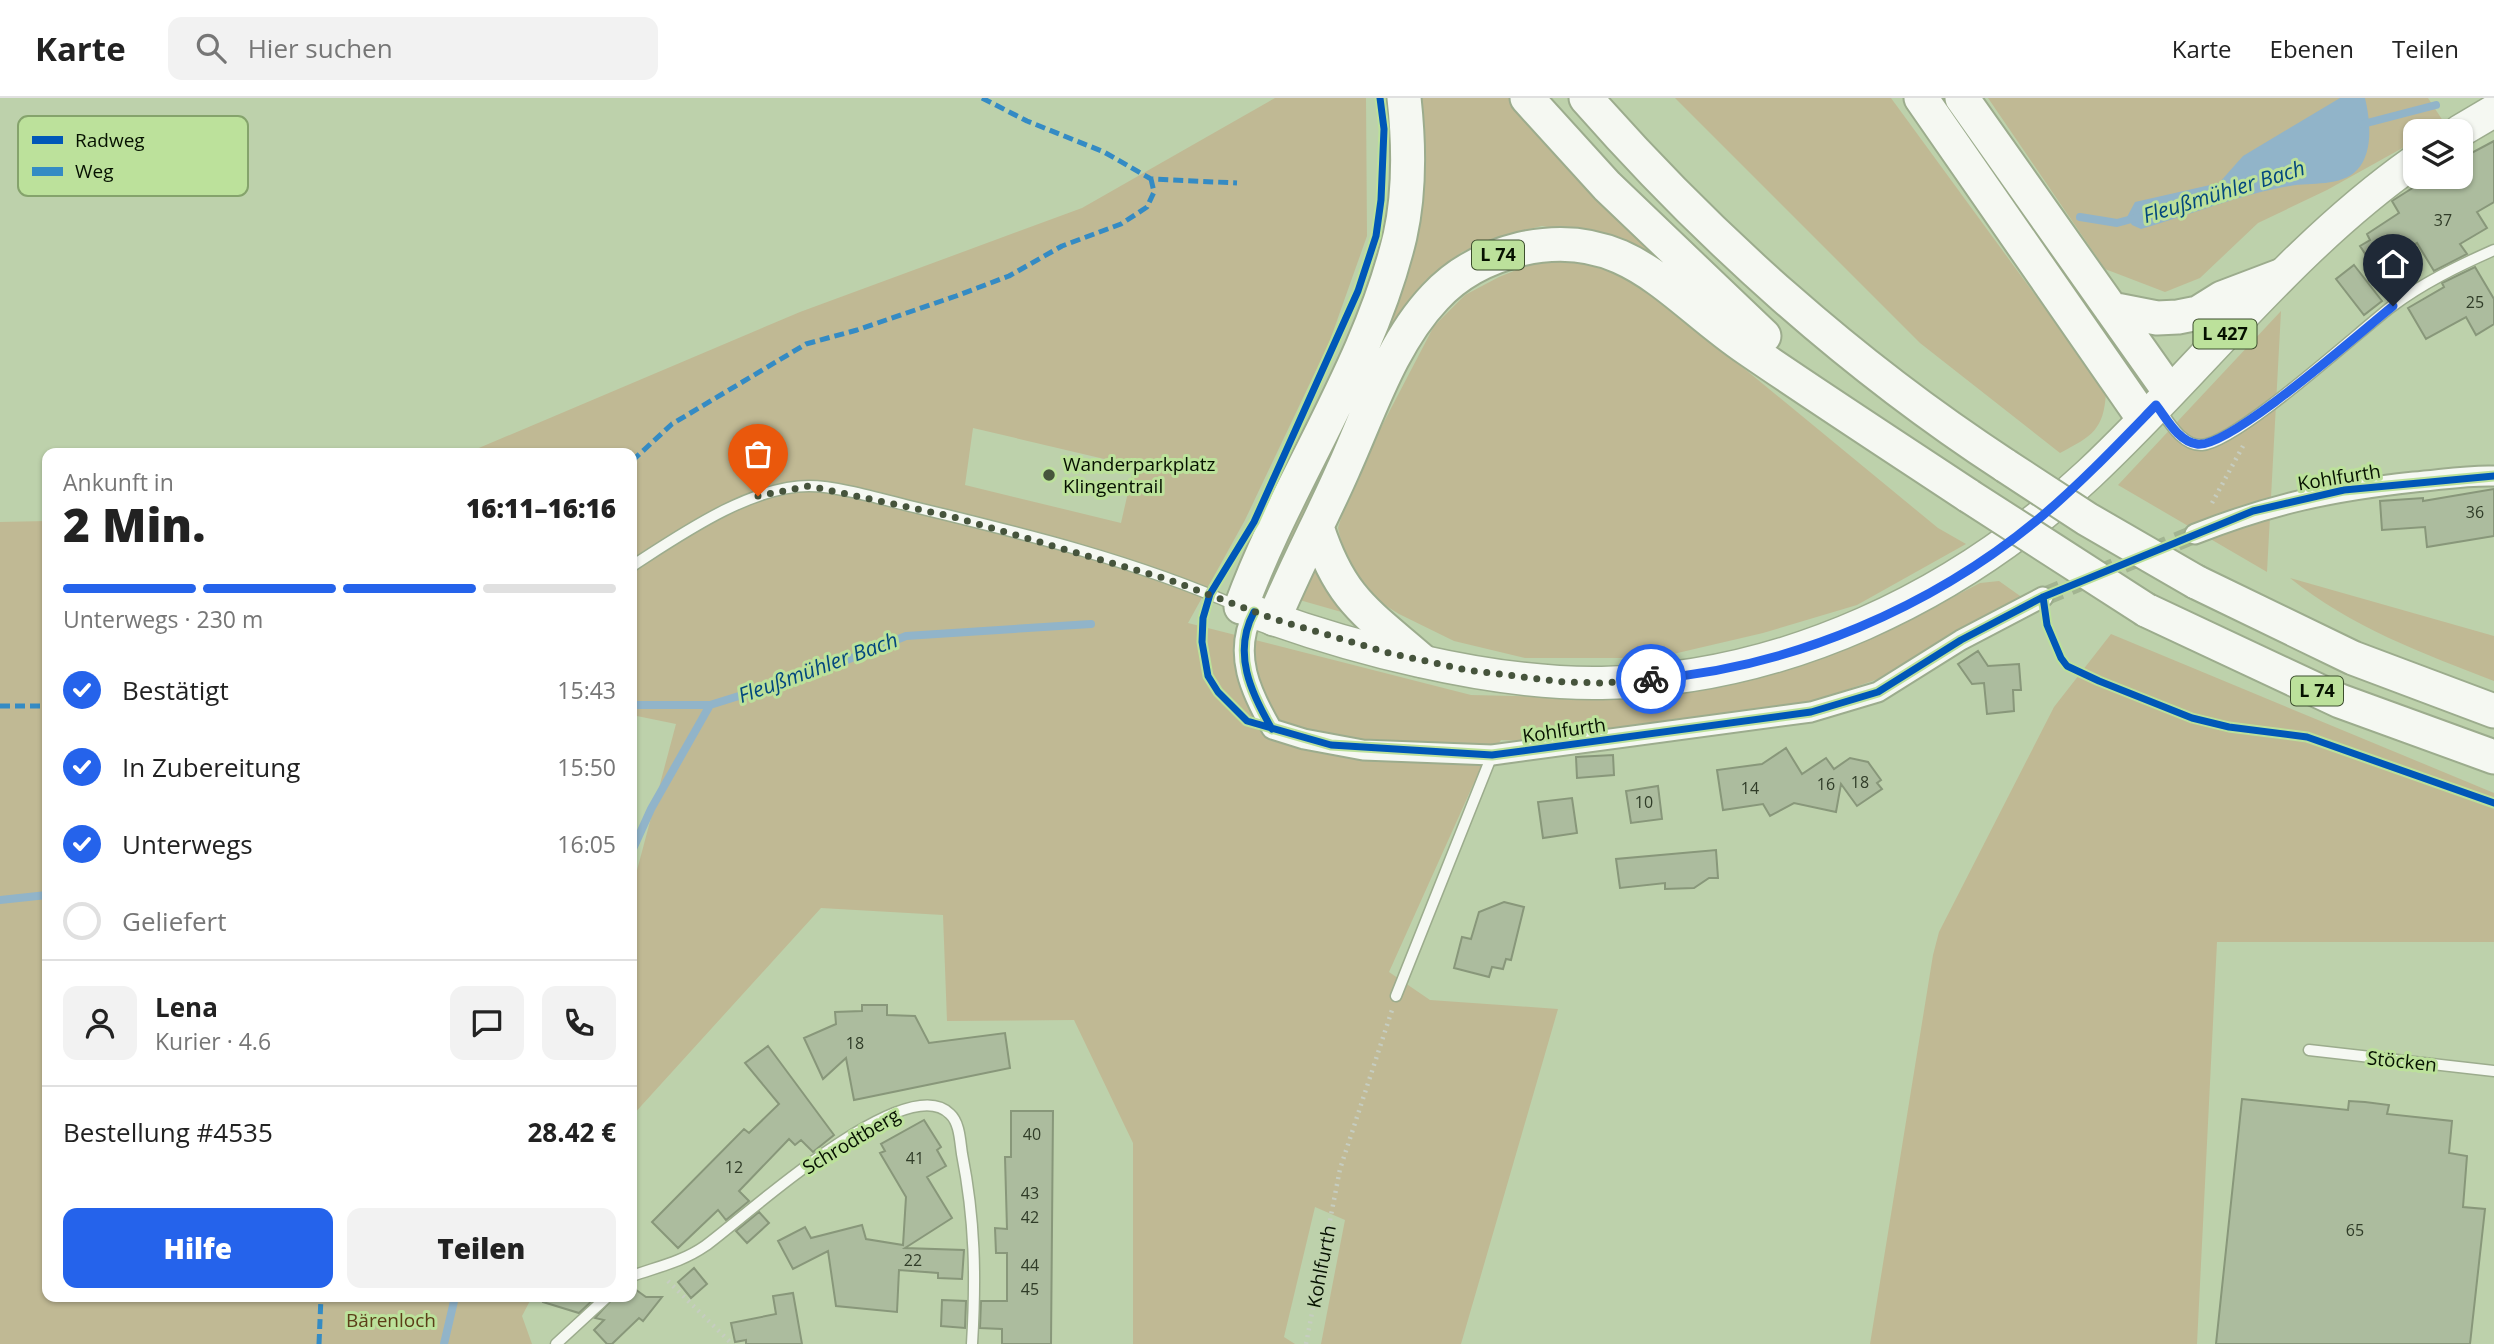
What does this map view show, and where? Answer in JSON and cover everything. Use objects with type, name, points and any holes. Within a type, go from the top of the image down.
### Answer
[{"type":"highway","points":[[1256,613],[1387,280],[1400,234],[1407,186],[1408,136],[1404,98]]},
{"type":"highway","name":"L 74","points":[[1527,98],[1607,186],[1707,284],[1877,433]]},
{"type":"highway","name":"L 74","points":[[1586,98],[1606,112],[1789,300],[1910,399],[2006,466],[2087,519],[2196,582],[2353,658],[2494,711]]},
{"type":"highway","points":[[1921,98],[2156,405]]},
{"type":"highway","points":[[1962,98],[2111,309],[2156,405]]},
{"type":"highway","name":"L 74","points":[[1256,613],[1317,527],[1391,366],[1428,306],[1450,284],[1482,262],[1539,245],[1580,245],[1603,250],[1643,267],[1745,347],[2146,610],[2340,701],[2494,757]]},
{"type":"highway","points":[[2111,309],[2157,318],[2178,317],[2198,313],[2222,298],[2280,276]]},
{"type":"highway","points":[[1317,527],[1330,566],[1356,604],[1421,660]]},
{"type":"main road","points":[[2473,123],[2494,111]]},
{"type":"main road","name":"L 427","points":[[1256,613],[1421,660],[1525,679],[1602,683],[1684,677],[1795,651],[1884,614],[1971,568],[2040,517],[2091,472],[2311,244],[2403,171]]},
{"type":"street","name":"Kohlfurth","points":[[2195,534],[2253,511],[2307,497],[2344,490],[2494,476]]},
{"type":"street","name":"Kohlfurth","points":[[1256,613],[1248,624],[1242,652],[1256,702],[1272,729],[1304,739],[1363,750],[1492,755],[1811,712],[1878,692],[1961,640],[2043,597]]},
{"type":"lane","points":[[2156,405],[2186,441],[2200,445],[2216,441],[2262,412],[2393,306],[2441,274],[2494,250]]},
{"type":"lane","points":[[637,563],[689,530],[758,496],[809,486],[882,500],[1032,538],[1167,579],[1256,613]]},
{"type":"lane","points":[[1396,996],[1492,755]]},
{"type":"lane","name":"Stöcken","points":[[2309,1050],[2494,1071]]},
{"type":"lane","name":"Schrodtberg","points":[[637,1274],[683,1260],[706,1245],[766,1194],[879,1121],[905,1108],[927,1104],[942,1108],[952,1115],[958,1133],[974,1227],[976,1274],[972,1344]]},
{"type":"lane","points":[[555,1344],[601,1302]]},
{"type":"path","points":[[2195,534],[2262,412]]},
{"type":"path","points":[[656,1267],[732,1344]]},
{"type":"green space","points":[[1275,98],[1366,98],[1367,236],[1329,343],[1245,520],[1188,623],[1471,695],[1600,698],[1685,692],[1802,665],[1890,630],[1980,583],[1999,581],[2023,598],[1881,678],[1808,703],[1545,742],[1501,740],[1473,785],[1389,972],[1430,1000],[1558,1009],[1461,1344],[1321,1344],[1345,1220],[1315,1207],[1284,1337],[1295,1344],[1133,1344],[1133,1143],[1074,1020],[947,1021],[943,915],[821,908],[637,1110],[637,870],[676,724],[637,716],[637,448],[479,448],[800,312],[1082,208]],"holes":[[[973,428],[1134,466],[1121,523],[965,485]]]},
{"type":"green space","points":[[1421,98],[1521,98],[1680,279],[1599,236],[1542,226],[1508,234],[1462,252],[1425,281],[1389,334],[1279,581],[1271,575],[1411,259],[1422,214]]},
{"type":"green space","points":[[1675,98],[1891,98],[2106,392],[2099,424],[2080,442],[2060,453],[1920,343]]},
{"type":"green space","points":[[1988,98],[2428,98],[2442,119],[2403,119],[2403,148],[2327,190],[2258,223],[2200,278],[2165,292],[2105,269]]},
{"type":"green space","points":[[1580,261],[1639,282],[1938,528],[1966,544],[1857,605],[1763,633],[1656,658],[1525,658],[1454,641],[1399,614],[1367,594],[1347,565],[1338,528],[1352,483],[1434,326],[1465,295],[1499,277],[1533,263]]},
{"type":"green space","points":[[2281,311],[2267,572],[2118,485]]},
{"type":"green space","name":"Bärenloch","points":[[42,521],[42,1302],[529,1302],[522,1316],[532,1344],[0,1344],[0,522]]},
{"type":"green space","points":[[1312,567],[1345,613],[1296,599]]},
{"type":"green space","points":[[2290,578],[2494,636],[2494,681],[2362,625]]},
{"type":"green space","points":[[2111,634],[2494,793],[2494,942],[2217,942],[2197,1344],[1870,1344],[1933,955],[1939,932],[2054,707]]},
{"type":"water","points":[[2340,98],[2365,98],[2369,135],[2362,163],[2357,170],[2343,179],[2254,194],[2141,229],[2132,225],[2127,217],[2135,202],[2219,183],[2243,156]]},
{"type":"building","points":[[2494,141],[2494,202],[2477,212],[2487,228],[2460,244],[2467,254],[2434,271],[2417,243],[2375,269],[2360,246],[2370,240],[2367,234],[2399,213],[2392,201],[2411,189],[2473,189],[2473,152]]},
{"type":"building","points":[[2354,265],[2382,301],[2364,315],[2336,279]]},
{"type":"building","points":[[2475,267],[2494,299],[2494,324],[2476,335],[2466,317],[2426,339],[2408,308],[2444,287],[2442,283]]},
{"type":"building","points":[[2494,489],[2494,536],[2427,547],[2425,527],[2382,530],[2380,501],[2423,498],[2423,501]]},
{"type":"building","points":[[1978,651],[1988,666],[2019,664],[2021,690],[2013,690],[2014,711],[1987,714],[1984,683],[1972,684],[1958,664]]},
{"type":"building","points":[[1786,748],[1802,774],[1826,758],[1834,769],[1850,758],[1868,762],[1881,780],[1877,783],[1882,789],[1857,806],[1841,784],[1836,812],[1794,803],[1770,816],[1763,804],[1723,810],[1717,770],[1762,764]]},
{"type":"building","points":[[1613,755],[1614,775],[1577,778],[1576,757]]},
{"type":"building","points":[[1658,786],[1662,819],[1631,823],[1626,791]]},
{"type":"building","points":[[1572,798],[1577,833],[1543,838],[1538,802]]},
{"type":"building","points":[[1716,850],[1718,878],[1709,878],[1694,888],[1665,889],[1665,883],[1620,888],[1616,859]]},
{"type":"building","points":[[1504,902],[1524,907],[1511,960],[1506,959],[1503,969],[1492,967],[1489,977],[1454,968],[1462,937],[1471,939],[1479,912]]},
{"type":"building","points":[[862,1005],[887,1005],[887,1015],[915,1016],[929,1043],[1005,1033],[1010,1068],[854,1100],[846,1058],[823,1079],[804,1038],[836,1024],[835,1012],[862,1011]]},
{"type":"building","points":[[768,1046],[834,1135],[813,1152],[801,1140],[795,1145],[789,1139],[739,1191],[749,1201],[726,1220],[718,1210],[678,1248],[652,1222],[744,1129],[749,1133],[779,1104],[745,1063]]},
{"type":"building","points":[[2242,1099],[2348,1110],[2349,1101],[2365,1102],[2389,1105],[2387,1114],[2452,1121],[2449,1153],[2467,1156],[2463,1207],[2485,1209],[2470,1344],[2216,1344]]},
{"type":"building","points":[[1011,1111],[1053,1111],[1051,1344],[1002,1344],[1002,1329],[980,1328],[981,1301],[1007,1301],[1007,1253],[996,1253],[995,1228],[1007,1229],[1005,1157],[1011,1157]]},
{"type":"building","points":[[924,1120],[941,1147],[937,1150],[946,1166],[927,1177],[952,1218],[905,1248],[964,1250],[962,1279],[938,1278],[938,1273],[899,1270],[897,1312],[836,1306],[828,1251],[793,1269],[778,1241],[805,1227],[811,1238],[862,1225],[866,1239],[903,1245],[906,1197],[880,1153],[885,1151],[881,1144]]},
{"type":"building","points":[[759,1212],[769,1223],[747,1243],[736,1231]]},
{"type":"building","points":[[694,1268],[707,1284],[691,1298],[678,1282]]},
{"type":"building","points":[[637,1291],[646,1297],[662,1297],[643,1321],[639,1318],[612,1344],[607,1344],[594,1330],[604,1320],[595,1318],[609,1302],[637,1302]]},
{"type":"building","points":[[793,1293],[802,1344],[746,1344],[746,1340],[735,1342],[731,1323],[776,1314],[773,1296]]},
{"type":"building","points":[[942,1300],[966,1301],[965,1328],[941,1326]]},
{"type":"building","points":[[543,1302],[591,1302],[579,1313]]},
{"type":"waterway","name":"Fleußmühler Bach","points":[[2363,124],[2436,105]]},
{"type":"waterway","name":"Fleußmühler Bach","points":[[2080,217],[2117,223],[2139,217]]},
{"type":"waterway","name":"Fleußmühler Bach","points":[[637,840],[651,809],[710,705],[822,670],[906,636],[1091,624]]},
{"type":"waterway","points":[[637,705],[710,705]]},
{"type":"waterway","points":[[0,900],[42,896]]},
{"type":"waterway","name":"Fleußmühler Bach","points":[[444,1344],[454,1302]]},
{"type":"tunnel","points":[[2043,597],[2195,534]]},
{"type":"marked path","points":[[982,98],[1027,121],[1104,152],[1151,179],[1237,183]]},
{"type":"marked path","points":[[637,456],[672,424],[806,344],[857,330],[1009,276],[1062,246],[1121,224],[1147,207],[1154,192],[1151,179]]},
{"type":"marked path","points":[[0,706],[42,706]]},
{"type":"marked path","points":[[319,1344],[321,1302]]},
{"type":"cycle path","points":[[1380,98],[1384,129],[1381,200],[1376,236],[1358,291],[1254,522],[1210,594],[1203,618],[1202,642],[1208,676],[1218,692],[1247,721],[1331,745],[1492,755],[1811,712],[1878,692],[1961,640],[2043,597],[2253,511],[2344,490],[2494,476]]},
{"type":"cycle path","points":[[2043,597],[2047,625],[2061,658],[2067,666],[2099,681],[2192,718],[2229,727],[2307,737],[2494,803]]},
{"type":"cycle path","points":[[1254,612],[1248,627],[1244,658],[1251,687],[1272,729]]},
{"type":"way so far","points":[[758,496],[809,486],[950,516],[1167,579],[1274,619],[1389,653],[1467,670],[1563,682],[1602,683],[1651,679]]},
{"type":"place","name":"Wanderparkplatz Klingentrail","points":[[1049,475]]},
{"type":"route","points":[[1651,679],[1684,677],[1795,651],[1836,636],[1932,590],[1971,568],[2040,517],[2091,472],[2156,405],[2186,441],[2200,445],[2216,441],[2262,412],[2393,306]]}]
